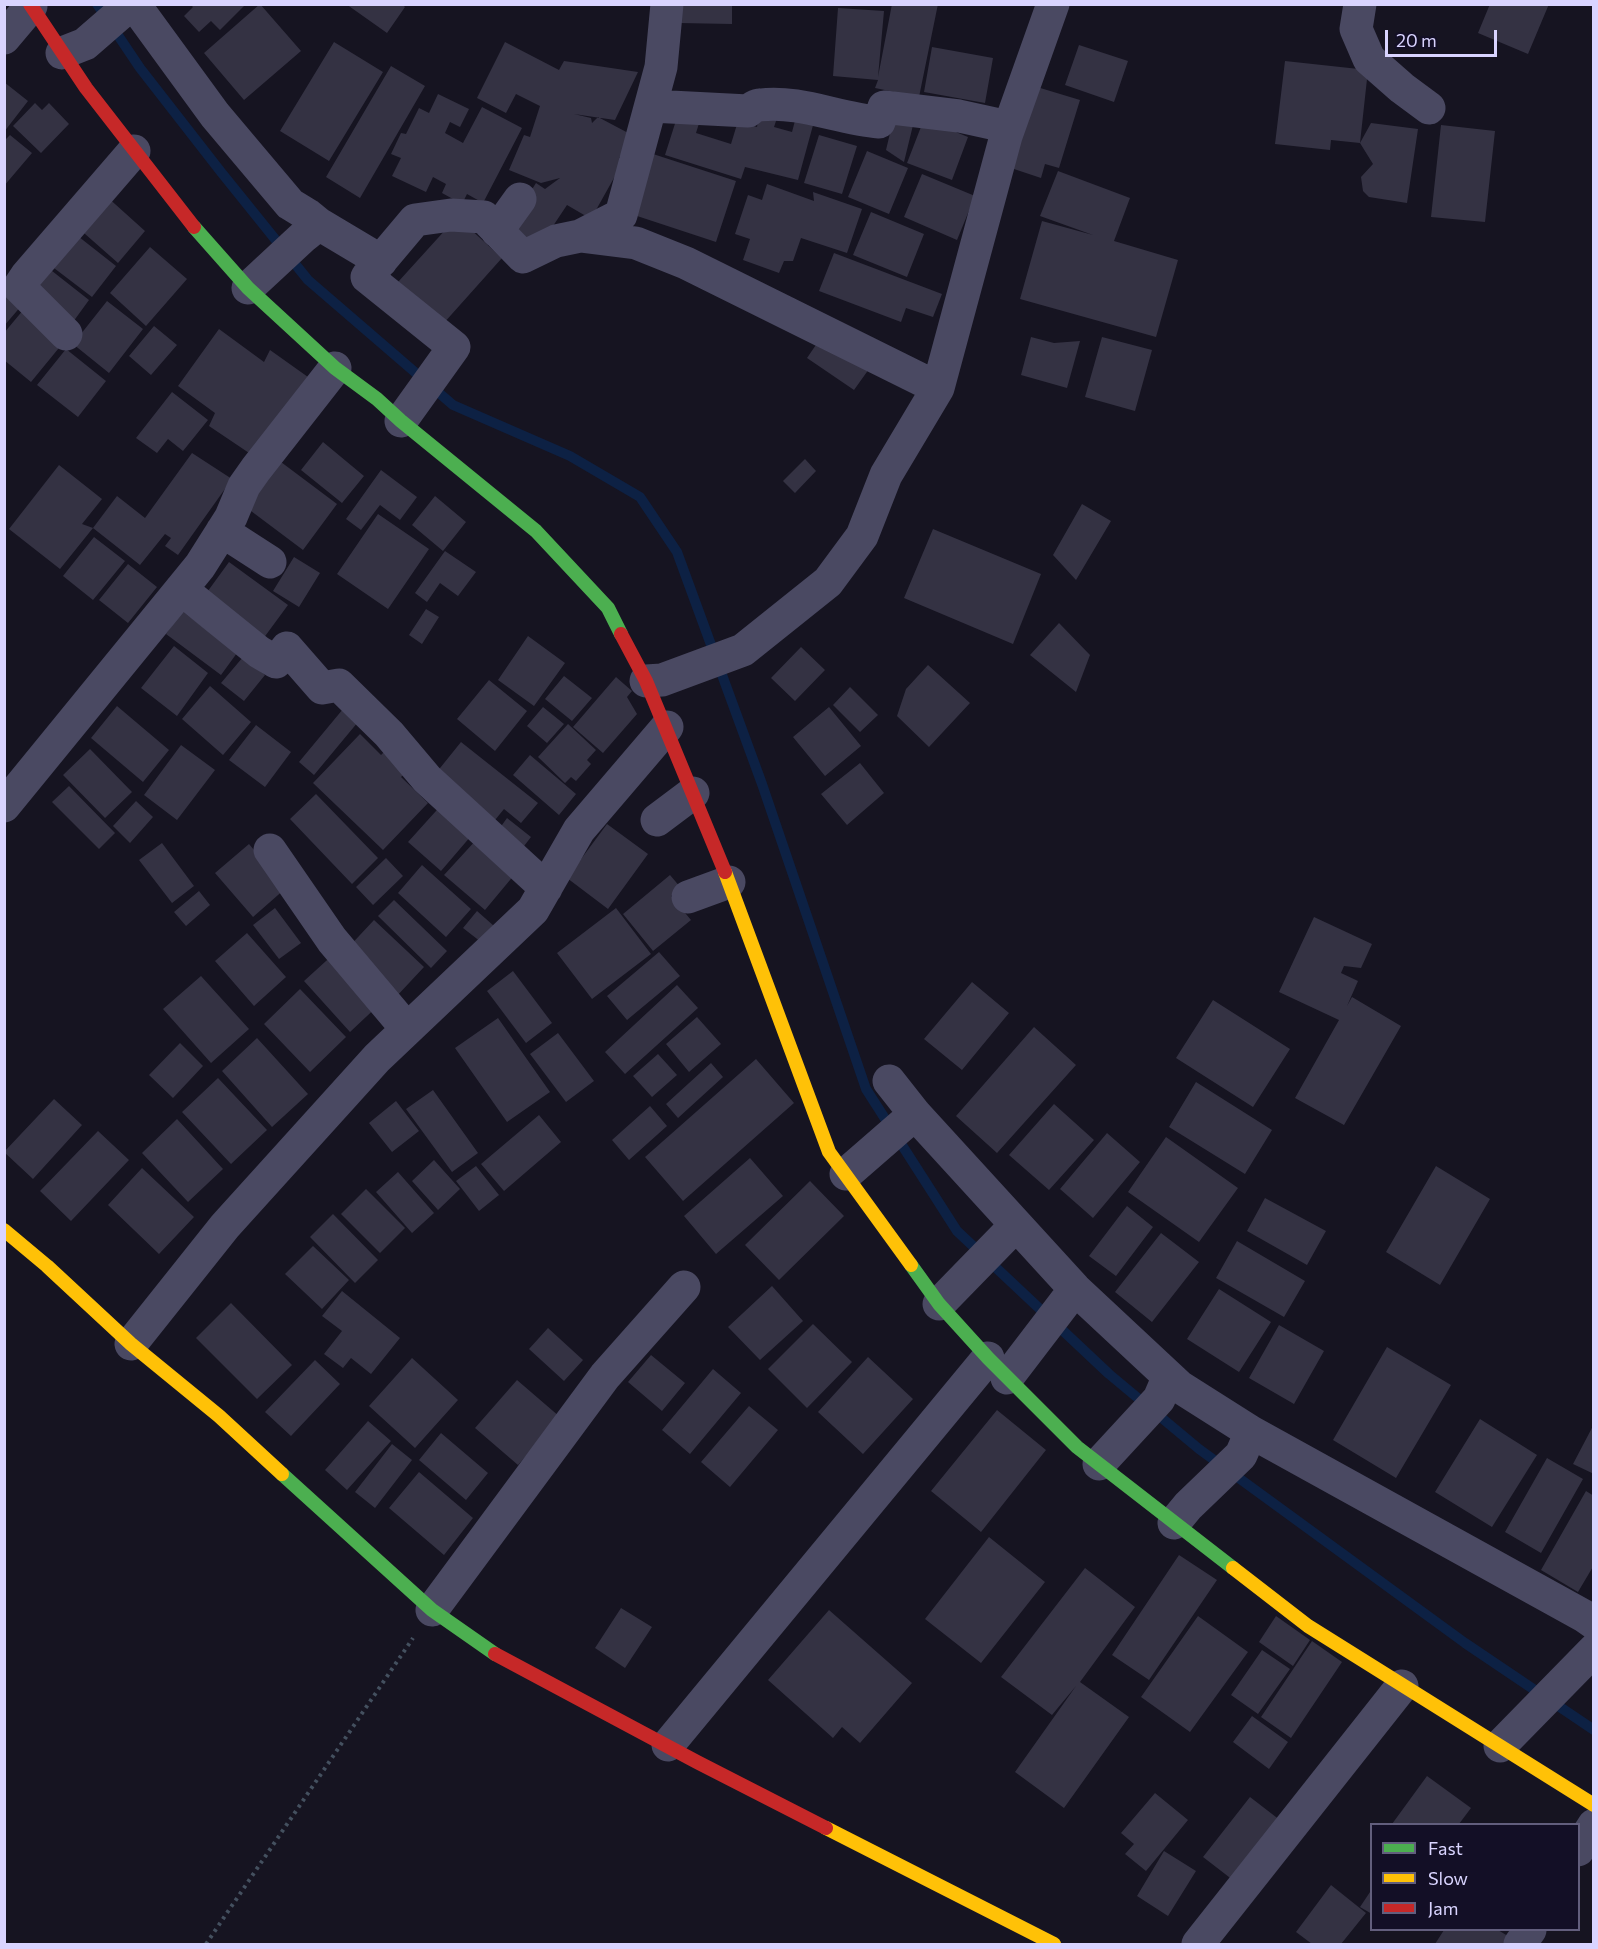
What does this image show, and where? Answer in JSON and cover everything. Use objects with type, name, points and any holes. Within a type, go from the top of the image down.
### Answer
[{"type":"main road","points":[[31,5],[74,49],[86,88],[182,213],[254,282],[335,368],[377,399],[407,411],[536,531],[608,608],[654,681],[667,727],[729,882],[829,1152],[855,1166],[947,1295],[1077,1447],[1109,1453],[1308,1626],[1593,1804]]},
{"type":"main road","points":[[4,1230],[47,1266],[131,1344],[219,1416],[432,1610],[485,1648],[1054,1944]]},
{"type":"street","points":[[407,411],[454,347],[367,277],[415,220],[451,215],[484,217],[523,257],[556,241],[580,236],[621,215],[661,66],[667,4]]},
{"type":"street","points":[[654,681],[743,650],[828,582],[862,536],[886,475],[938,388],[1009,127],[1053,4]]},
{"type":"street","points":[[1360,4],[1356,29],[1369,59],[1429,108]]},
{"type":"street","points":[[4,38],[31,5]]},
{"type":"street","points":[[74,49],[129,7],[290,204],[308,214],[311,230]]},
{"type":"street","points":[[651,106],[748,111],[758,104],[792,105],[879,122],[884,107],[960,116],[1009,127]]},
{"type":"street","points":[[66,334],[19,287],[134,151]]},
{"type":"street","points":[[497,231],[520,199]]},
{"type":"street","points":[[311,230],[381,261]]},
{"type":"street","points":[[254,282],[311,230]]},
{"type":"street","points":[[580,236],[636,243],[686,262],[938,388]]},
{"type":"street","points":[[4,806],[200,566],[231,518],[244,486],[335,368]]},
{"type":"street","points":[[222,531],[270,562]]},
{"type":"street","points":[[181,589],[259,652],[276,662],[287,648],[322,688],[339,685],[388,734],[427,779],[546,888]]},
{"type":"street","points":[[131,1344],[225,1226],[377,1058],[533,910],[579,830],[667,727]]},
{"type":"street","points":[[657,820],[693,793]]},
{"type":"street","points":[[270,850],[332,940],[407,1029]]},
{"type":"street","points":[[688,897],[729,882]]},
{"type":"street","points":[[889,1081],[910,1119],[1005,1235],[1164,1388],[1246,1444],[1574,1610],[1593,1623]]},
{"type":"street","points":[[855,1166],[910,1119]]},
{"type":"street","points":[[947,1295],[1005,1235]]},
{"type":"street","points":[[432,1610],[605,1376],[684,1287]]},
{"type":"street","points":[[668,1745],[1069,1296]]},
{"type":"street","points":[[1109,1453],[1164,1388]]},
{"type":"street","points":[[1181,1514],[1246,1444]]},
{"type":"street","points":[[1500,1746],[1584,1659]]},
{"type":"street","points":[[1198,1944],[1402,1686]]},
{"type":"street","points":[[1580,1847],[1593,1825]]},
{"type":"street","points":[[1521,1944],[1529,1931]]},
{"type":"path","points":[[206,1944],[432,1610]]},
{"type":"building","points":[[190,4],[246,4],[220,30],[211,21],[199,32],[184,16],[193,7]]},
{"type":"building","points":[[260,4],[301,51],[244,100],[204,53]]},
{"type":"building","points":[[346,4],[402,4],[405,7],[387,33]]},
{"type":"building","points":[[679,4],[732,4],[732,24],[679,23]]},
{"type":"building","points":[[892,4],[938,4],[919,97],[875,88],[878,80],[833,76],[838,8],[884,11],[878,77]]},
{"type":"building","points":[[1490,4],[1549,4],[1528,54],[1478,33]]},
{"type":"building","points":[[334,42],[383,72],[329,161],[280,131]]},
{"type":"building","points":[[505,42],[559,70],[564,61],[638,72],[615,120],[599,118],[632,135],[619,158],[624,160],[591,219],[567,205],[547,235],[532,245],[512,233],[512,221],[536,183],[545,189],[560,178],[541,183],[509,170],[524,135],[530,137],[540,106],[516,94],[506,113],[477,98]],"holes":[[[574,114],[598,118],[592,123],[591,118]]]},
{"type":"building","points":[[1079,45],[1128,61],[1114,102],[1065,85]]},
{"type":"building","points":[[932,47],[993,58],[985,103],[924,92]]},
{"type":"building","points":[[1285,61],[1368,70],[1360,143],[1331,140],[1330,150],[1275,144]]},
{"type":"building","points":[[391,66],[425,86],[360,198],[326,177]]},
{"type":"building","points":[[4,82],[28,101],[4,132]]},
{"type":"building","points":[[1037,87],[1080,100],[1059,168],[1045,164],[1041,178],[1011,168]]},
{"type":"building","points":[[438,94],[469,109],[460,127],[450,122],[445,133],[463,143],[482,107],[522,128],[483,203],[467,194],[462,204],[442,193],[446,184],[433,177],[426,192],[392,176],[401,158],[391,154],[401,133],[406,134],[419,108],[429,113]]},
{"type":"building","points":[[35,103],[42,110],[49,103],[69,124],[41,153],[13,126]]},
{"type":"building","points":[[760,107],[779,112],[774,127],[792,132],[797,113],[815,118],[798,180],[745,167],[741,179],[665,155],[679,111],[701,117],[696,133],[731,144],[738,121],[757,127]]},
{"type":"building","points":[[895,112],[915,117],[904,162],[886,150]]},
{"type":"building","points":[[924,119],[968,137],[952,180],[907,163]]},
{"type":"building","points":[[1371,123],[1418,129],[1407,203],[1369,197],[1363,191],[1361,177],[1373,164],[1360,143]]},
{"type":"building","points":[[1441,125],[1495,131],[1485,222],[1431,217]]},
{"type":"building","points":[[10,135],[32,153],[4,186],[4,141]]},
{"type":"building","points":[[819,135],[857,146],[842,194],[804,183]]},
{"type":"building","points":[[867,151],[908,168],[889,214],[848,197]]},
{"type":"building","points":[[650,153],[736,181],[716,242],[631,214]]},
{"type":"building","points":[[1058,171],[1130,198],[1114,241],[1178,260],[1156,337],[1020,299],[1042,221],[1093,235],[1040,216]]},
{"type":"building","points":[[922,174],[975,196],[957,240],[904,217]]},
{"type":"building","points":[[767,184],[814,201],[813,192],[862,209],[847,253],[801,238],[793,261],[784,261],[779,273],[743,260],[750,239],[735,234],[748,195],[762,200]]},
{"type":"building","points":[[105,195],[145,231],[118,263],[76,226]]},
{"type":"building","points":[[871,212],[924,234],[907,277],[853,255]]},
{"type":"building","points":[[457,217],[502,258],[443,324],[398,282]]},
{"type":"building","points":[[74,233],[116,266],[92,297],[50,265]]},
{"type":"building","points":[[150,247],[187,279],[146,326],[110,293]]},
{"type":"building","points":[[834,253],[942,294],[933,317],[906,308],[901,322],[819,291]]},
{"type":"building","points":[[47,267],[89,300],[73,322],[30,289]]},
{"type":"building","points":[[4,289],[22,305],[4,326]]},
{"type":"building","points":[[107,301],[143,329],[109,373],[73,344]]},
{"type":"building","points":[[24,309],[63,343],[31,382],[4,360],[4,333]]},
{"type":"building","points":[[154,326],[177,345],[151,375],[129,356]]},
{"type":"building","points":[[219,329],[264,362],[270,350],[308,377],[255,457],[209,426],[215,413],[178,386]]},
{"type":"building","points":[[822,336],[869,369],[854,390],[807,358]]},
{"type":"building","points":[[1031,337],[1054,343],[1080,341],[1067,388],[1021,375]]},
{"type":"building","points":[[1102,337],[1152,350],[1135,411],[1085,397]]},
{"type":"building","points":[[66,349],[106,381],[78,417],[37,385]]},
{"type":"building","points":[[172,392],[208,420],[183,451],[168,439],[157,453],[136,438]]},
{"type":"building","points":[[323,442],[364,476],[342,503],[301,470]]},
{"type":"building","points":[[192,453],[232,479],[178,555],[165,546],[171,538],[165,534],[140,565],[93,528],[117,496],[145,518]]},
{"type":"building","points":[[273,456],[337,504],[303,550],[239,502]]},
{"type":"building","points":[[805,459],[816,471],[795,493],[783,481]]},
{"type":"building","points":[[59,465],[102,499],[82,524],[93,528],[60,569],[9,529]]},
{"type":"building","points":[[381,470],[417,497],[400,520],[380,505],[361,530],[346,519]]},
{"type":"building","points":[[435,496],[466,522],[443,551],[412,525]]},
{"type":"building","points":[[1082,504],[1111,521],[1076,580],[1053,555]]},
{"type":"building","points":[[378,514],[429,549],[388,609],[337,574]]},
{"type":"building","points":[[933,529],[1041,574],[1013,644],[904,598]]},
{"type":"building","points":[[94,537],[125,561],[93,600],[63,576]]},
{"type":"building","points":[[445,551],[476,572],[458,596],[440,583],[427,602],[415,593]]},
{"type":"building","points":[[294,557],[320,573],[299,607],[273,591]]},
{"type":"building","points":[[229,562],[288,605],[263,639],[205,595]]},
{"type":"building","points":[[128,564],[157,587],[128,623],[99,600]]},
{"type":"building","points":[[426,609],[439,617],[422,644],[409,635]]},
{"type":"building","points":[[182,611],[237,653],[221,675],[166,634]]},
{"type":"building","points":[[1059,623],[1090,655],[1076,692],[1030,655]]},
{"type":"building","points":[[528,636],[565,663],[534,706],[498,680]]},
{"type":"building","points":[[174,646],[208,673],[177,716],[141,688]]},
{"type":"building","points":[[801,647],[825,670],[795,701],[771,678]]},
{"type":"building","points":[[243,657],[265,675],[244,701],[221,683]]},
{"type":"building","points":[[928,665],[970,703],[929,747],[897,716],[906,689]]},
{"type":"building","points":[[564,676],[592,698],[572,721],[545,699]]},
{"type":"building","points":[[616,677],[632,691],[627,697],[637,714],[603,753],[573,727]]},
{"type":"building","points":[[489,680],[527,711],[495,751],[457,719]]},
{"type":"building","points":[[210,686],[251,722],[223,755],[182,719]]},
{"type":"building","points":[[850,687],[878,715],[860,732],[833,705]]},
{"type":"building","points":[[117,706],[169,750],[143,782],[91,738]]},
{"type":"building","points":[[543,707],[564,724],[547,743],[527,726]]},
{"type":"building","points":[[829,707],[861,746],[825,776],[793,737]]},
{"type":"building","points":[[343,709],[358,722],[314,775],[299,762]]},
{"type":"building","points":[[568,724],[596,750],[587,760],[591,764],[576,781],[571,777],[565,783],[538,757]]},
{"type":"building","points":[[256,725],[291,752],[265,787],[229,760]]},
{"type":"building","points":[[360,734],[381,755],[390,746],[411,767],[401,777],[428,803],[383,850],[313,783]]},
{"type":"building","points":[[461,742],[538,803],[521,823],[504,809],[491,825],[432,778]]},
{"type":"building","points":[[181,745],[215,770],[177,820],[144,795]]},
{"type":"building","points":[[90,749],[132,792],[105,818],[63,775]]},
{"type":"building","points":[[530,755],[576,794],[559,815],[513,775]]},
{"type":"building","points":[[860,763],[884,793],[847,825],[821,794]]},
{"type":"building","points":[[69,786],[115,833],[99,849],[52,802]]},
{"type":"building","points":[[316,794],[378,858],[352,884],[290,819]]},
{"type":"building","points":[[136,801],[153,817],[130,843],[113,826]]},
{"type":"building","points":[[445,801],[477,829],[441,871],[408,842]]},
{"type":"building","points":[[507,818],[531,837],[521,850],[497,832]]},
{"type":"building","points":[[607,824],[648,854],[608,909],[567,878]]},
{"type":"building","points":[[477,839],[515,874],[485,910],[444,875]]},
{"type":"building","points":[[162,843],[194,886],[172,903],[139,860]]},
{"type":"building","points":[[249,844],[286,888],[253,917],[215,873]]},
{"type":"building","points":[[386,858],[403,876],[373,905],[356,887]]},
{"type":"building","points":[[422,865],[471,909],[446,937],[398,893]]},
{"type":"building","points":[[670,875],[681,888],[671,896],[691,920],[653,951],[623,914]]},
{"type":"building","points":[[199,891],[210,905],[186,926],[174,912]]},
{"type":"building","points":[[394,900],[447,951],[431,968],[378,916]]},
{"type":"building","points":[[275,908],[301,943],[279,959],[253,925]]},
{"type":"building","points":[[616,908],[651,954],[592,999],[557,953]]},
{"type":"building","points":[[477,911],[494,926],[481,942],[463,928]]},
{"type":"building","points":[[1314,917],[1372,944],[1361,968],[1344,966],[1341,973],[1358,981],[1347,1006],[1352,997],[1401,1026],[1344,1125],[1295,1098],[1339,1020],[1279,992]]},
{"type":"building","points":[[374,920],[424,967],[395,998],[345,951]]},
{"type":"building","points":[[247,933],[286,977],[254,1006],[215,961]]},
{"type":"building","points":[[337,951],[383,1001],[350,1032],[304,981]]},
{"type":"building","points":[[659,952],[680,976],[627,1020],[607,996]]},
{"type":"building","points":[[513,971],[552,1023],[526,1043],[487,991]]},
{"type":"building","points":[[201,976],[249,1029],[211,1063],[163,1009]]},
{"type":"building","points":[[972,982],[1009,1013],[962,1070],[924,1039]]},
{"type":"building","points":[[677,985],[698,1008],[625,1074],[605,1052]]},
{"type":"building","points":[[300,989],[346,1037],[310,1072],[264,1024]]},
{"type":"building","points":[[1213,1000],[1290,1049],[1253,1107],[1176,1058]]},
{"type":"building","points":[[697,1017],[721,1044],[689,1072],[666,1044]]},
{"type":"building","points":[[498,1018],[550,1092],[507,1122],[455,1048]]},
{"type":"building","points":[[1034,1027],[1076,1065],[997,1153],[956,1116]]},
{"type":"building","points":[[558,1033],[594,1081],[566,1102],[530,1054]]},
{"type":"building","points":[[257,1038],[308,1094],[272,1127],[222,1071]]},
{"type":"building","points":[[180,1043],[203,1066],[173,1098],[149,1075]]},
{"type":"building","points":[[658,1054],[677,1075],[652,1097],[633,1076]]},
{"type":"building","points":[[756,1059],[794,1103],[683,1201],[645,1157]]},
{"type":"building","points":[[711,1063],[723,1077],[678,1118],[666,1104]]},
{"type":"building","points":[[218,1078],[267,1130],[231,1164],[182,1112]]},
{"type":"building","points":[[1196,1082],[1272,1130],[1245,1174],[1169,1127]]},
{"type":"building","points":[[433,1090],[478,1153],[452,1172],[406,1109]]},
{"type":"building","points":[[54,1099],[82,1125],[33,1179],[4,1152]]},
{"type":"building","points":[[396,1101],[419,1131],[392,1152],[369,1123]]},
{"type":"building","points":[[1054,1104],[1094,1140],[1049,1190],[1009,1155]]},
{"type":"building","points":[[650,1106],[667,1126],[629,1160],[612,1140]]},
{"type":"building","points":[[539,1115],[561,1142],[504,1191],[481,1164]]},
{"type":"building","points":[[177,1119],[223,1169],[188,1202],[142,1153]]},
{"type":"building","points":[[98,1131],[129,1160],[71,1221],[40,1191]]},
{"type":"building","points":[[1107,1133],[1140,1162],[1093,1218],[1060,1189]]},
{"type":"building","points":[[1166,1137],[1238,1188],[1199,1242],[1128,1192]]},
{"type":"building","points":[[750,1158],[783,1196],[716,1254],[684,1216]]},
{"type":"building","points":[[434,1160],[460,1189],[438,1210],[412,1181]]},
{"type":"building","points":[[476,1166],[499,1195],[479,1211],[456,1181]]},
{"type":"building","points":[[1436,1166],[1490,1199],[1440,1285],[1386,1252]]},
{"type":"building","points":[[142,1168],[194,1217],[159,1254],[108,1205]]},
{"type":"building","points":[[398,1172],[434,1213],[412,1233],[376,1192]]},
{"type":"building","points":[[810,1181],[844,1216],[779,1280],[745,1245]]},
{"type":"building","points":[[366,1189],[405,1228],[380,1253],[341,1214]]},
{"type":"building","points":[[1265,1198],[1326,1231],[1307,1265],[1247,1231]]},
{"type":"building","points":[[1127,1206],[1153,1227],[1116,1276],[1089,1256]]},
{"type":"building","points":[[333,1214],[378,1260],[355,1283],[310,1237]]},
{"type":"building","points":[[1161,1233],[1199,1262],[1152,1322],[1115,1292]]},
{"type":"building","points":[[1237,1241],[1305,1281],[1284,1317],[1216,1278]]},
{"type":"building","points":[[313,1246],[349,1280],[322,1309],[285,1274]]},
{"type":"building","points":[[772,1286],[803,1321],[760,1360],[728,1327]]},
{"type":"building","points":[[1219,1289],[1271,1322],[1239,1372],[1187,1339]]},
{"type":"building","points":[[342,1291],[400,1338],[371,1374],[351,1358],[343,1368],[324,1354],[342,1331],[322,1316]]},
{"type":"building","points":[[231,1303],[292,1365],[257,1399],[196,1338]]},
{"type":"building","points":[[813,1324],[852,1362],[807,1408],[768,1369]]},
{"type":"building","points":[[1279,1325],[1324,1351],[1294,1404],[1249,1378]]},
{"type":"building","points":[[548,1328],[583,1360],[564,1381],[529,1349]]},
{"type":"building","points":[[1387,1347],[1451,1385],[1396,1478],[1333,1440]]},
{"type":"building","points":[[651,1355],[685,1383],[662,1411],[628,1382]]},
{"type":"building","points":[[868,1357],[913,1399],[863,1454],[818,1412]]},
{"type":"building","points":[[412,1358],[458,1400],[415,1448],[369,1406]]},
{"type":"building","points":[[315,1360],[340,1384],[291,1436],[265,1412]]},
{"type":"building","points":[[713,1369],[741,1393],[690,1454],[662,1430]]},
{"type":"building","points":[[517,1380],[560,1417],[518,1465],[475,1428]]},
{"type":"building","points":[[749,1406],[778,1430],[730,1487],[701,1462]]},
{"type":"building","points":[[997,1410],[1046,1450],[981,1532],[931,1491]]},
{"type":"building","points":[[1480,1419],[1537,1455],[1492,1527],[1435,1492]]},
{"type":"building","points":[[368,1421],[391,1441],[347,1490],[325,1470]]},
{"type":"building","points":[[1594,1424],[1594,1474],[1573,1464]]},
{"type":"building","points":[[441,1433],[488,1473],[466,1500],[419,1460]]},
{"type":"building","points":[[392,1444],[412,1460],[375,1508],[355,1492]]},
{"type":"building","points":[[1547,1458],[1583,1479],[1541,1553],[1505,1532]]},
{"type":"building","points":[[419,1472],[473,1518],[444,1555],[389,1508]]},
{"type":"building","points":[[1586,1491],[1594,1496],[1594,1565],[1578,1592],[1541,1570]]},
{"type":"building","points":[[989,1537],[1045,1582],[981,1663],[925,1619]]},
{"type":"building","points":[[1179,1555],[1217,1580],[1149,1680],[1112,1655]]},
{"type":"building","points":[[1085,1568],[1135,1607],[1080,1682],[1129,1717],[1064,1808],[1015,1772],[1076,1686],[1052,1715],[1001,1677]]},
{"type":"building","points":[[621,1608],[652,1627],[625,1668],[595,1648]]},
{"type":"building","points":[[829,1610],[912,1683],[860,1743],[842,1727],[833,1738],[768,1680]]},
{"type":"building","points":[[1198,1616],[1248,1652],[1190,1732],[1141,1697]]},
{"type":"building","points":[[1276,1616],[1310,1640],[1293,1666],[1259,1642]]},
{"type":"building","points":[[1312,1641],[1342,1662],[1291,1738],[1261,1717]]},
{"type":"building","points":[[1262,1650],[1290,1669],[1258,1714],[1231,1695]]},
{"type":"building","points":[[1252,1716],[1288,1742],[1269,1769],[1233,1742]]},
{"type":"building","points":[[1427,1776],[1471,1808],[1460,1823],[1393,1823]]},
{"type":"building","points":[[1155,1793],[1188,1820],[1146,1871],[1125,1854],[1134,1844],[1121,1833]]},
{"type":"building","points":[[1250,1797],[1298,1834],[1251,1894],[1203,1857]]},
{"type":"building","points":[[1164,1851],[1196,1871],[1168,1916],[1137,1896]]},
{"type":"building","points":[[1331,1885],[1366,1913],[1341,1944],[1312,1944],[1296,1932]]},
{"type":"building","points":[[1370,1892],[1370,1913],[1360,1907]]},
{"type":"building","points":[[1443,1931],[1500,1931],[1516,1941],[1514,1944],[1435,1944]]},
{"type":"waterway","points":[[97,4],[140,68],[308,280],[453,405],[570,456],[640,497],[677,552],[762,784],[866,1089],[957,1231],[1109,1374],[1199,1449],[1465,1643],[1594,1730]]},
{"type":"traffic: fast","points":[[194,227],[248,288],[335,368],[377,399],[536,531],[608,608],[621,634]]},
{"type":"traffic: fast","points":[[911,1265],[939,1304],[988,1358],[1077,1447],[1233,1568]]},
{"type":"traffic: fast","points":[[282,1474],[432,1610],[495,1654]]},
{"type":"traffic: slow","points":[[725,872],[829,1152],[911,1265]]},
{"type":"traffic: slow","points":[[4,1230],[47,1266],[131,1344],[219,1416],[282,1474]]},
{"type":"traffic: slow","points":[[1233,1568],[1308,1626],[1594,1805]]},
{"type":"traffic: slow","points":[[826,1828],[1054,1944]]},
{"type":"traffic: jam","points":[[30,4],[86,88],[194,227]]},
{"type":"traffic: jam","points":[[621,634],[646,681],[725,872]]},
{"type":"traffic: jam","points":[[495,1654],[826,1828]]}]
